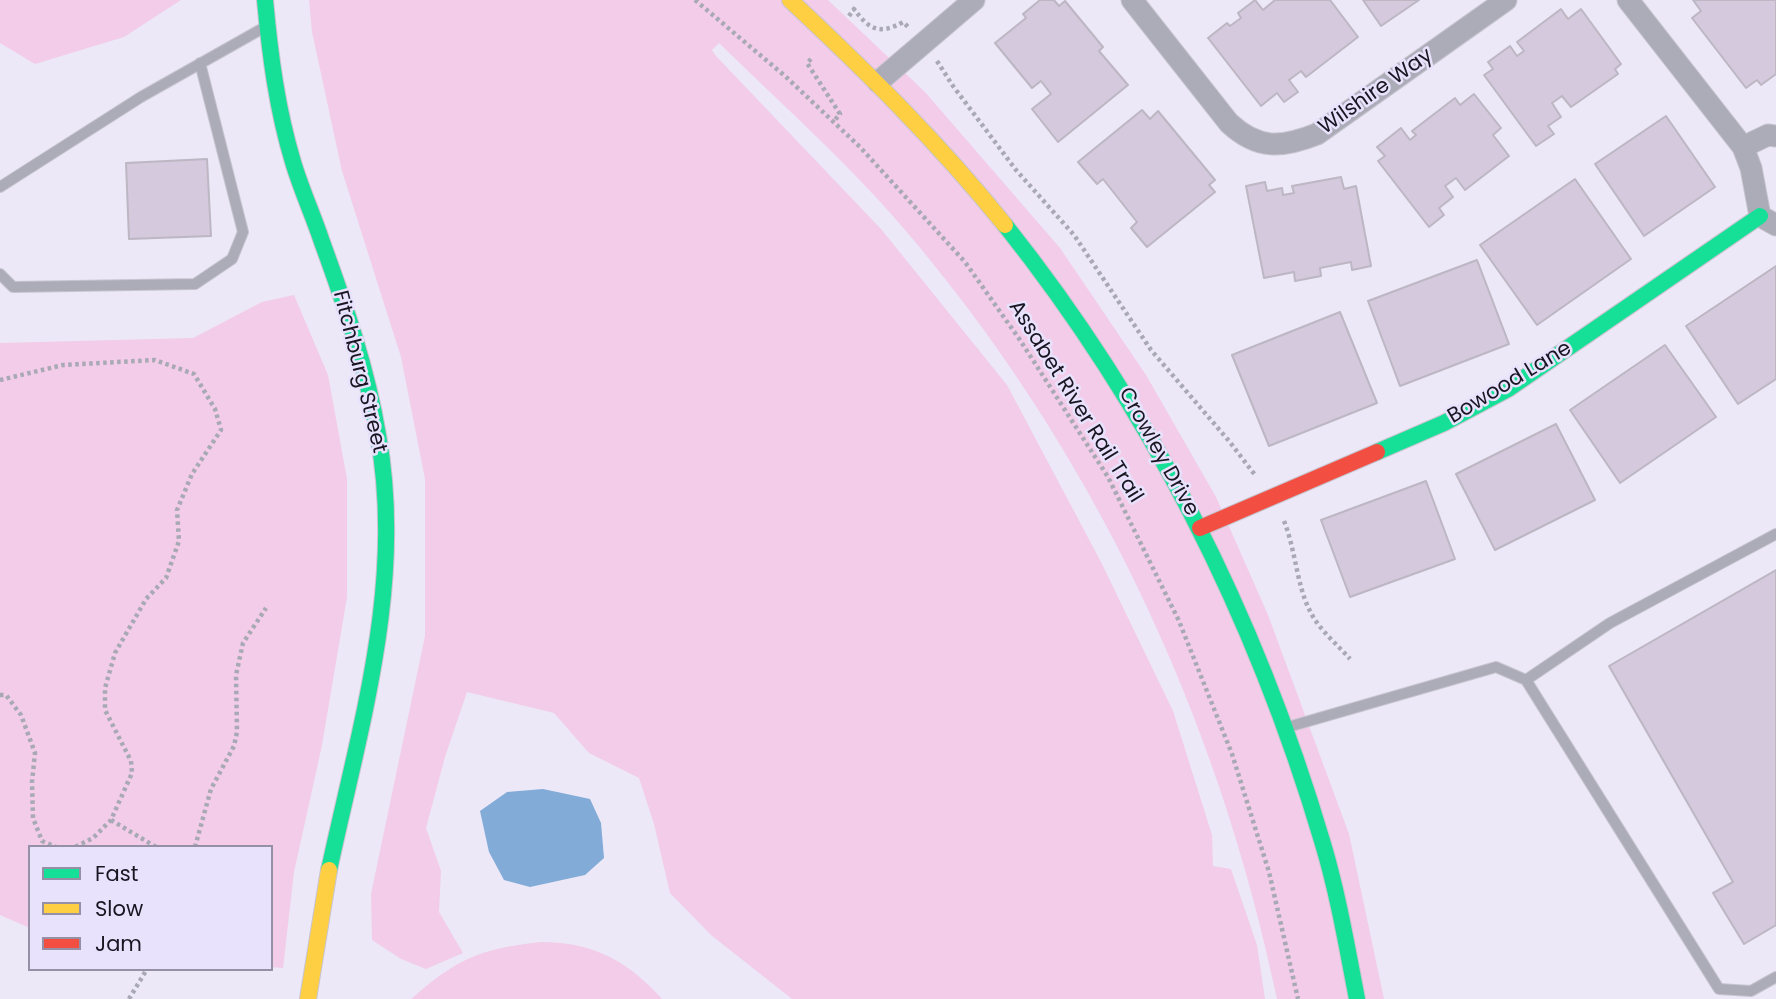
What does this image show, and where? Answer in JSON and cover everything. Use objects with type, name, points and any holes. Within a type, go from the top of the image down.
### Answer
[{"type":"street","name":"Fitchburg Street","points":[[265,0],[277,98],[304,196],[335,278],[355,344],[373,414],[386,502],[387,585],[382,626],[364,724],[327,876],[308,999]]},
{"type":"street","name":"Crowley Drive","points":[[790,0],[878,82],[957,166],[1049,279],[1132,403],[1200,528],[1252,640],[1286,728],[1324,847],[1357,999]]},
{"type":"street","points":[[878,82],[974,0]]},
{"type":"street","name":"Wilshire Way","points":[[1132,0],[1242,136],[1258,143],[1278,145],[1298,142],[1317,134],[1506,0]]},
{"type":"street","points":[[1628,0],[1743,147],[1768,220]]},
{"type":"street","points":[[1743,147],[1768,135],[1776,136]]},
{"type":"street","name":"Bowood Lane","points":[[1200,528],[1444,423],[1508,389],[1768,220]]},
{"type":"lane","points":[[0,187],[141,97],[267,26]]},
{"type":"lane","points":[[0,274],[13,287],[195,284],[232,259],[243,232],[200,63]]},
{"type":"lane","points":[[1526,680],[1610,623],[1776,534]]},
{"type":"lane","points":[[1286,728],[1496,667],[1526,680],[1719,989],[1751,991],[1776,977]]},
{"type":"path","name":"Assabet River Rail Trail","points":[[695,0],[834,121],[965,262],[1020,340],[1108,477],[1179,621],[1232,754],[1269,872],[1298,999]]},
{"type":"path","points":[[848,16],[854,9],[864,23],[881,30],[903,22],[908,27]]},
{"type":"path","points":[[813,57],[807,63],[840,114],[834,121]]},
{"type":"path","points":[[935,57],[953,86],[1016,170],[1074,235],[1151,350],[1255,475]]},
{"type":"path","points":[[0,380],[63,365],[155,360],[194,374],[215,409],[221,430],[192,474],[177,510],[179,541],[166,578],[146,599],[115,653],[105,688],[105,710],[131,761],[132,773],[111,820],[93,838],[79,845]]},
{"type":"path","points":[[1282,517],[1292,540],[1308,609],[1315,621],[1350,660]]},
{"type":"path","points":[[196,845],[211,789],[234,746],[237,732],[236,675],[243,643],[266,608]]},
{"type":"path","points":[[0,695],[6,695],[20,715],[35,753],[32,782],[33,818],[42,841],[51,845]]},
{"type":"path","points":[[111,820],[153,845]]},
{"type":"path","points":[[129,999],[147,971]]},
{"type":"shaded area","points":[[0,0],[181,0],[124,37],[35,64],[0,43]]},
{"type":"shaded area","points":[[309,0],[828,0],[925,92],[1060,248],[1146,375],[1216,497],[1268,615],[1349,834],[1384,999],[1277,999],[1252,893],[1220,789],[1182,686],[1138,587],[1087,491],[1030,397],[968,308],[899,223],[834,153],[719,43],[712,50],[716,56],[881,229],[1007,385],[1101,562],[1173,711],[1212,835],[1213,866],[1231,869],[1257,945],[1265,999],[792,999],[711,935],[670,893],[654,824],[639,778],[589,753],[554,713],[467,692],[445,757],[426,828],[441,871],[439,912],[463,953],[426,969],[401,959],[372,940],[371,894],[425,636],[425,479],[401,357],[342,171],[312,32]]},
{"type":"shaded area","points":[[294,295],[328,375],[347,479],[347,597],[322,745],[294,872],[283,968],[273,967],[273,845],[28,845],[28,927],[0,915],[0,343],[193,338],[262,302]]},
{"type":"shaded area","points":[[541,942],[577,946],[608,956],[636,974],[662,999],[411,999],[443,974],[471,958],[502,948]]},
{"type":"water","points":[[543,789],[590,799],[601,823],[604,858],[585,875],[530,887],[504,880],[489,852],[480,811],[507,792]]},
{"type":"building","points":[[1040,0],[1054,0],[1059,6],[1065,1],[1103,47],[1099,51],[1128,85],[1058,142],[1032,109],[1051,94],[1041,81],[1032,88],[995,43],[1026,18],[1023,14]]},
{"type":"building","points":[[1255,0],[1263,10],[1275,0],[1330,0],[1358,37],[1306,77],[1301,71],[1289,80],[1298,92],[1284,102],[1277,93],[1261,106],[1208,38],[1227,23],[1230,26],[1241,18],[1238,13]]},
{"type":"building","points":[[1363,0],[1419,0],[1381,26]]},
{"type":"building","points":[[1693,0],[1776,0],[1776,74],[1761,85],[1757,80],[1746,88],[1692,18],[1701,11]]},
{"type":"building","points":[[1561,9],[1568,19],[1581,9],[1621,64],[1615,69],[1618,74],[1571,107],[1562,96],[1552,103],[1561,117],[1548,126],[1554,134],[1536,146],[1484,75],[1493,69],[1488,62],[1510,46],[1517,56],[1524,51],[1517,42]]},
{"type":"building","points":[[1474,94],[1501,128],[1493,135],[1509,156],[1465,190],[1456,178],[1445,186],[1453,197],[1439,208],[1444,215],[1429,227],[1378,161],[1385,156],[1377,147],[1401,128],[1410,140],[1416,135],[1412,131],[1455,98],[1460,105]]},
{"type":"building","points":[[1142,110],[1150,119],[1158,111],[1215,180],[1209,185],[1215,192],[1147,247],[1131,228],[1137,222],[1103,179],[1097,184],[1078,162]]},
{"type":"building","points":[[1666,116],[1715,187],[1644,236],[1595,164]]},
{"type":"building","points":[[207,159],[211,236],[129,239],[126,163]]},
{"type":"building","points":[[1341,177],[1344,189],[1356,186],[1371,266],[1352,270],[1351,262],[1320,268],[1321,276],[1295,281],[1294,272],[1264,278],[1246,186],[1265,182],[1267,191],[1282,188],[1283,195],[1294,193],[1292,186]]},
{"type":"building","points":[[1575,179],[1631,259],[1537,325],[1480,245]]},
{"type":"building","points":[[1477,260],[1509,344],[1400,386],[1368,301]]},
{"type":"building","points":[[1776,266],[1776,379],[1738,404],[1686,326]]},
{"type":"building","points":[[1340,312],[1377,403],[1269,446],[1232,355]]},
{"type":"building","points":[[1665,345],[1716,417],[1620,483],[1570,410]]},
{"type":"building","points":[[1556,424],[1595,500],[1495,550],[1456,474]]},
{"type":"building","points":[[1426,481],[1455,559],[1350,597],[1321,520]]},
{"type":"building","points":[[1776,570],[1776,925],[1744,944],[1713,893],[1733,882],[1609,666]]},
{"type":"traffic: fast","points":[[265,0],[275,82],[287,142],[362,362],[378,435],[385,490],[383,600],[365,708],[329,870]]},
{"type":"traffic: fast","points":[[1377,452],[1444,423],[1508,389],[1760,216]]},
{"type":"traffic: fast","points":[[1005,225],[1058,295],[1153,442],[1232,597],[1266,678],[1323,844],[1338,901],[1357,999]]},
{"type":"traffic: slow","points":[[790,0],[901,108],[1005,225]]},
{"type":"traffic: slow","points":[[308,999],[329,870]]},
{"type":"traffic: jam","points":[[1200,528],[1377,452]]}]
